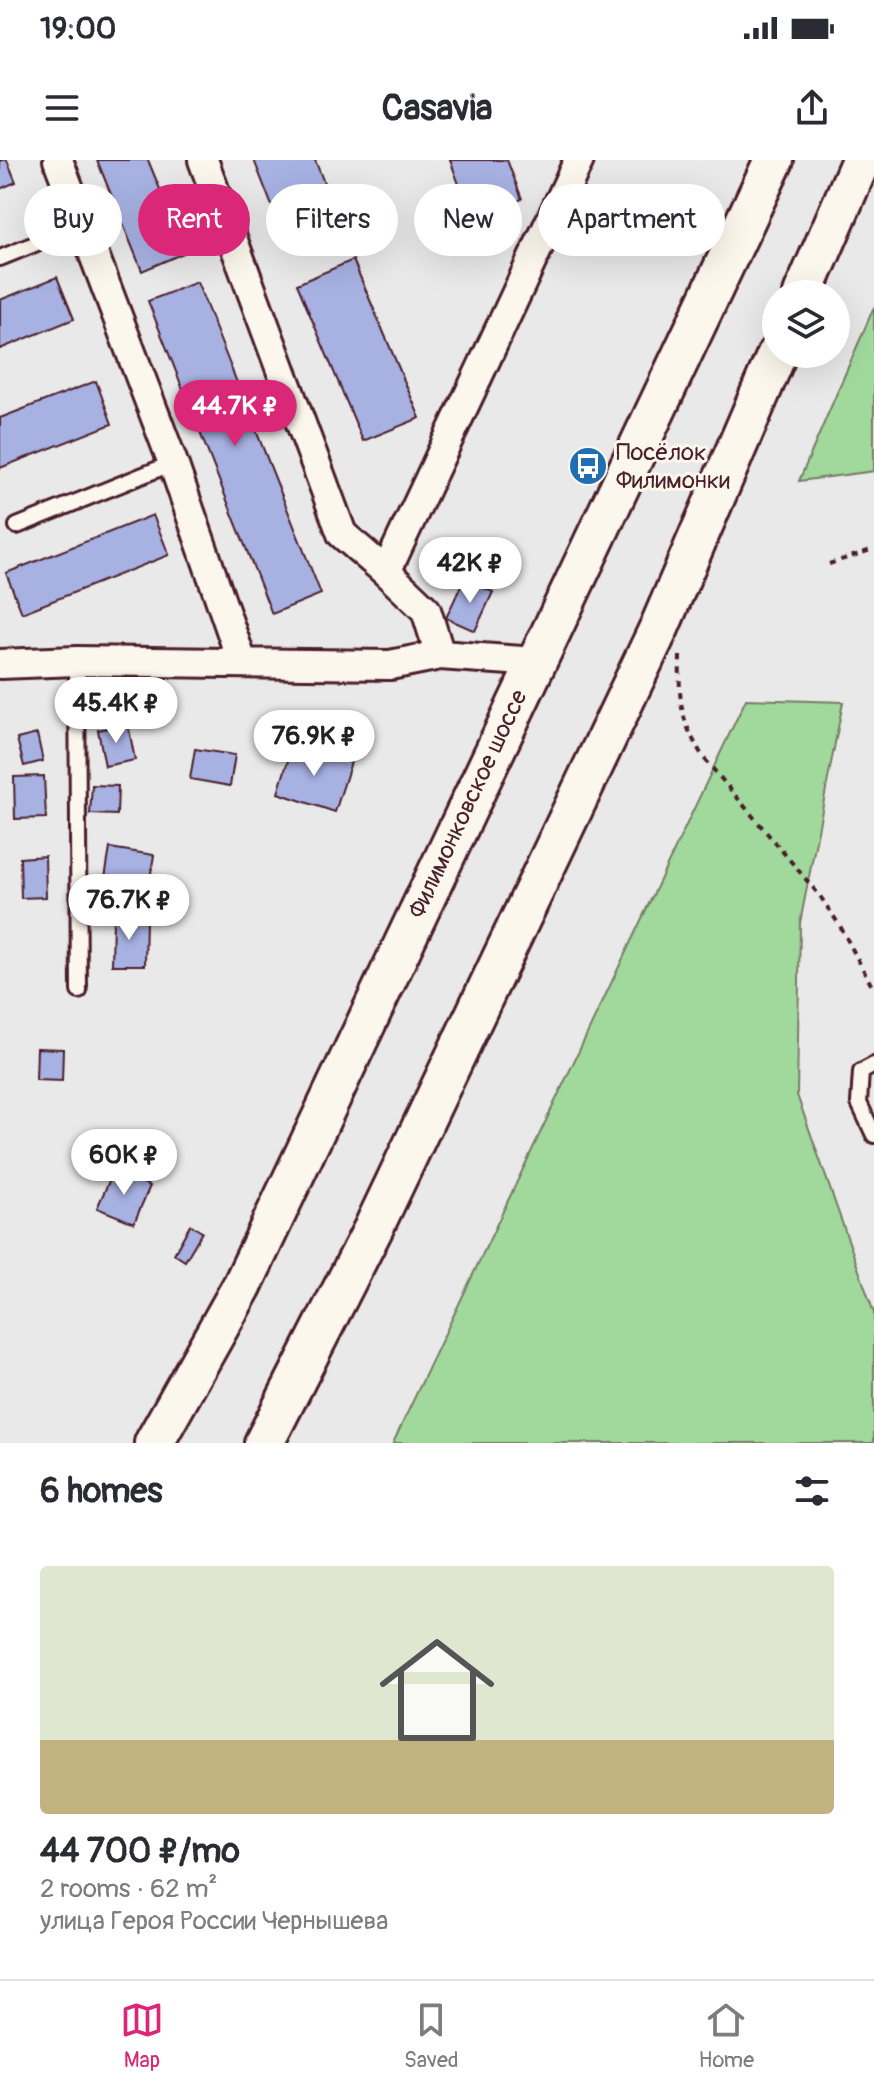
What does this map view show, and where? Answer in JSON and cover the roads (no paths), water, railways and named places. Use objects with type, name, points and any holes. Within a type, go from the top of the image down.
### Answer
[{"type":"main road","name":"Филимонковское шоссе","points":[[154,1443],[242,1286],[774,160]]},
{"type":"main road","points":[[809,280],[861,160]]},
{"type":"main road","points":[[264,1443],[373,1229],[659,628],[771,368]]},
{"type":"street","points":[[58,160],[68,184]]},
{"type":"street","points":[[203,160],[342,534],[426,610],[440,655]]},
{"type":"street","points":[[386,572],[569,167]]},
{"type":"street","points":[[96,256],[173,463],[242,662]]},
{"type":"street","points":[[0,664],[77,661],[390,665],[440,655],[535,662]]},
{"type":"lane","points":[[0,258],[24,248]]},
{"type":"lane","points":[[17,526],[173,463]]},
{"type":"lane","points":[[77,661],[79,991]]},
{"type":"lane","points":[[874,1065],[861,1072],[859,1103],[874,1135]]},
{"type":"place","name":"Посёлок Филимонки","points":[[588,466]]}]
